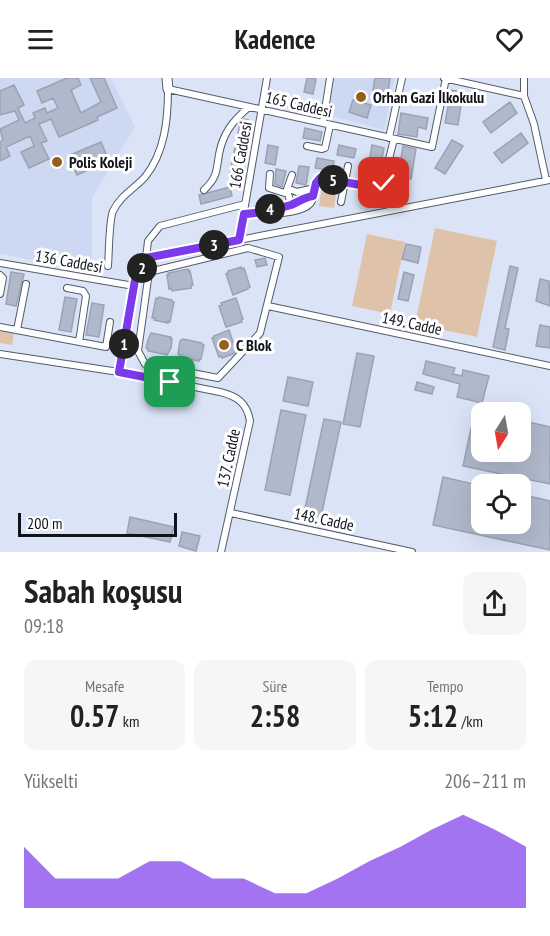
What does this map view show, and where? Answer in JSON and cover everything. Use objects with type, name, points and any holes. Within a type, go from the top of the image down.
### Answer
[{"type":"street","points":[[108,266],[112,212],[124,196],[145,176],[161,146],[168,117],[167,78]]},
{"type":"street","name":"166 Caddesi","points":[[239,240],[267,78]]},
{"type":"street","points":[[307,146],[325,148],[330,78]]},
{"type":"street","points":[[244,214],[272,215],[292,208],[308,206],[317,181],[322,178],[382,187],[402,78]]},
{"type":"street","points":[[445,78],[524,96]]},
{"type":"street","name":"165 Caddesi","points":[[168,89],[432,147],[445,78]]},
{"type":"street","points":[[146,258],[548,180],[534,124],[524,96],[524,78]]},
{"type":"street","points":[[204,190],[214,180],[221,145],[229,126],[249,107]]},
{"type":"street","points":[[341,202],[348,166]]},
{"type":"street","points":[[270,174],[268,184],[270,189],[297,192],[315,188]]},
{"type":"street","points":[[292,175],[288,191],[292,208]]},
{"type":"street","points":[[119,372],[134,286],[146,258],[148,241],[160,226],[245,204]]},
{"type":"street","points":[[248,248],[279,257],[260,333],[218,378],[145,364],[138,351],[149,272],[248,248]]},
{"type":"street","name":"136 Caddesi","points":[[0,263],[134,286]]},
{"type":"street","points":[[0,274],[3,279],[0,294]]},
{"type":"street","points":[[17,330],[26,284]]},
{"type":"street","points":[[67,288],[83,291],[86,294],[78,342]]},
{"type":"street","name":"149. Cadde","points":[[268,306],[550,366]]},
{"type":"street","points":[[0,327],[106,347],[110,322]]},
{"type":"street","points":[[123,350],[138,351]]},
{"type":"street","name":"137. Cadde","points":[[0,354],[119,372],[220,392],[233,395],[242,402],[248,411],[250,421],[221,552]]},
{"type":"street","name":"148. Cadde","points":[[231,513],[412,552]]},
{"type":"shaded area","name":"Polis Koleji","points":[[0,78],[111,78],[135,127],[92,198],[92,271],[0,254]]},
{"type":"shaded area","name":"Orhan Gazi İlkokulu","points":[[334,78],[395,78],[384,130],[328,115]]},
{"type":"shaded area","points":[[322,185],[337,187],[334,208],[319,206]]},
{"type":"shaded area","points":[[435,228],[497,241],[477,337],[415,324]]},
{"type":"shaded area","points":[[367,234],[405,242],[390,314],[352,306]]},
{"type":"shaded area","points":[[0,329],[14,332],[12,345],[0,343]]},
{"type":"building","points":[[67,78],[78,78],[81,85],[71,90],[81,113],[101,102],[90,78],[104,78],[117,108],[97,117],[98,120],[59,137],[51,119],[39,124],[47,141],[41,143],[49,159],[29,168],[21,152],[34,146],[30,136],[6,147],[10,156],[0,161],[0,142],[3,140],[0,129],[19,120],[15,111],[0,115],[0,91],[14,85],[24,105],[18,108],[25,123],[35,118],[33,113],[45,108],[47,113],[58,108],[53,98],[42,103],[37,91]]},
{"type":"building","points":[[307,78],[316,79],[313,94],[304,92]]},
{"type":"building","points":[[375,78],[390,78],[387,99],[372,96]]},
{"type":"building","points":[[451,90],[463,92],[458,125],[445,123]]},
{"type":"building","points":[[273,93],[303,101],[301,110],[272,102]]},
{"type":"building","points":[[353,100],[371,105],[367,118],[349,112]]},
{"type":"building","points":[[510,102],[517,113],[491,133],[483,122]]},
{"type":"building","points":[[401,113],[428,118],[426,129],[418,127],[417,137],[398,134]]},
{"type":"building","points":[[244,119],[249,120],[238,174],[230,172],[240,123]]},
{"type":"building","points":[[305,128],[322,132],[320,141],[303,138]]},
{"type":"building","points":[[521,133],[528,143],[502,163],[494,153]]},
{"type":"building","points":[[452,140],[463,146],[445,174],[435,168]]},
{"type":"building","points":[[101,142],[109,161],[77,175],[68,156]]},
{"type":"building","points":[[268,145],[278,147],[275,165],[265,163]]},
{"type":"building","points":[[339,145],[356,149],[354,158],[337,155]]},
{"type":"building","points":[[372,145],[384,148],[378,180],[366,178]]},
{"type":"building","points":[[403,146],[416,149],[411,179],[398,177]]},
{"type":"building","points":[[317,158],[334,161],[333,171],[315,168]]},
{"type":"building","points":[[299,166],[309,167],[306,185],[296,183]]},
{"type":"building","points":[[276,169],[286,171],[282,187],[275,184]]},
{"type":"building","points":[[230,187],[232,196],[201,204],[199,195]]},
{"type":"building","points":[[406,244],[421,247],[418,263],[402,259]]},
{"type":"building","points":[[265,258],[267,265],[257,267],[255,260]]},
{"type":"building","points":[[510,266],[518,268],[505,328],[509,329],[505,350],[493,347]]},
{"type":"building","points":[[241,267],[241,269],[244,268],[250,287],[233,295],[226,274],[228,271]]},
{"type":"building","points":[[188,269],[193,285],[191,288],[172,291],[171,288],[169,289],[168,273]]},
{"type":"building","points":[[11,272],[24,274],[16,306],[6,304]]},
{"type":"building","points":[[404,272],[414,275],[408,301],[398,299]]},
{"type":"building","points":[[540,279],[549,281],[550,306],[536,301]]},
{"type":"building","points":[[65,297],[77,299],[71,332],[59,330]]},
{"type":"building","points":[[156,298],[174,302],[168,323],[152,318]]},
{"type":"building","points":[[236,298],[242,322],[226,327],[219,306],[222,305],[221,303]]},
{"type":"building","points":[[92,303],[104,305],[99,337],[86,335]]},
{"type":"building","points":[[540,325],[550,327],[550,348],[536,346]]},
{"type":"building","name":"C Blok","points":[[229,330],[236,351],[222,358],[219,357],[212,338]]},
{"type":"building","points":[[151,333],[171,337],[171,348],[167,355],[148,351],[146,348]]},
{"type":"building","points":[[183,339],[204,345],[199,361],[179,357],[180,341]]},
{"type":"building","points":[[357,353],[374,356],[360,427],[343,424]]},
{"type":"building","points":[[426,361],[455,368],[453,374],[462,376],[463,370],[489,376],[482,402],[478,402],[457,397],[460,384],[423,374]]},
{"type":"building","points":[[288,377],[313,382],[308,406],[283,401]]},
{"type":"building","points":[[417,382],[434,387],[432,394],[415,390]]},
{"type":"building","points":[[281,410],[306,415],[290,495],[265,490]]},
{"type":"building","points":[[324,419],[341,422],[321,517],[304,513]]},
{"type":"building","points":[[531,423],[550,427],[550,484],[531,480],[531,474],[502,474],[463,466],[471,429],[471,462],[531,462]]},
{"type":"building","points":[[443,477],[471,483],[471,533],[433,525]]},
{"type":"building","points":[[531,497],[550,501],[550,550],[475,534],[531,534]]},
{"type":"building","points":[[130,517],[174,527],[170,542],[127,533]]},
{"type":"building","points":[[182,532],[200,536],[196,551],[179,546]]},
{"type":"place","name":"Orhan Gazi İlkokulu","points":[[361,97]]},
{"type":"place","name":"Polis Koleji","points":[[57,162]]},
{"type":"place","name":"C Blok","points":[[224,345]]},
{"type":"route","points":[[170,382],[119,372],[135,280],[146,258],[239,240],[244,214],[255,214],[286,206],[313,196],[316,183],[320,178],[378,188],[384,183]]}]
